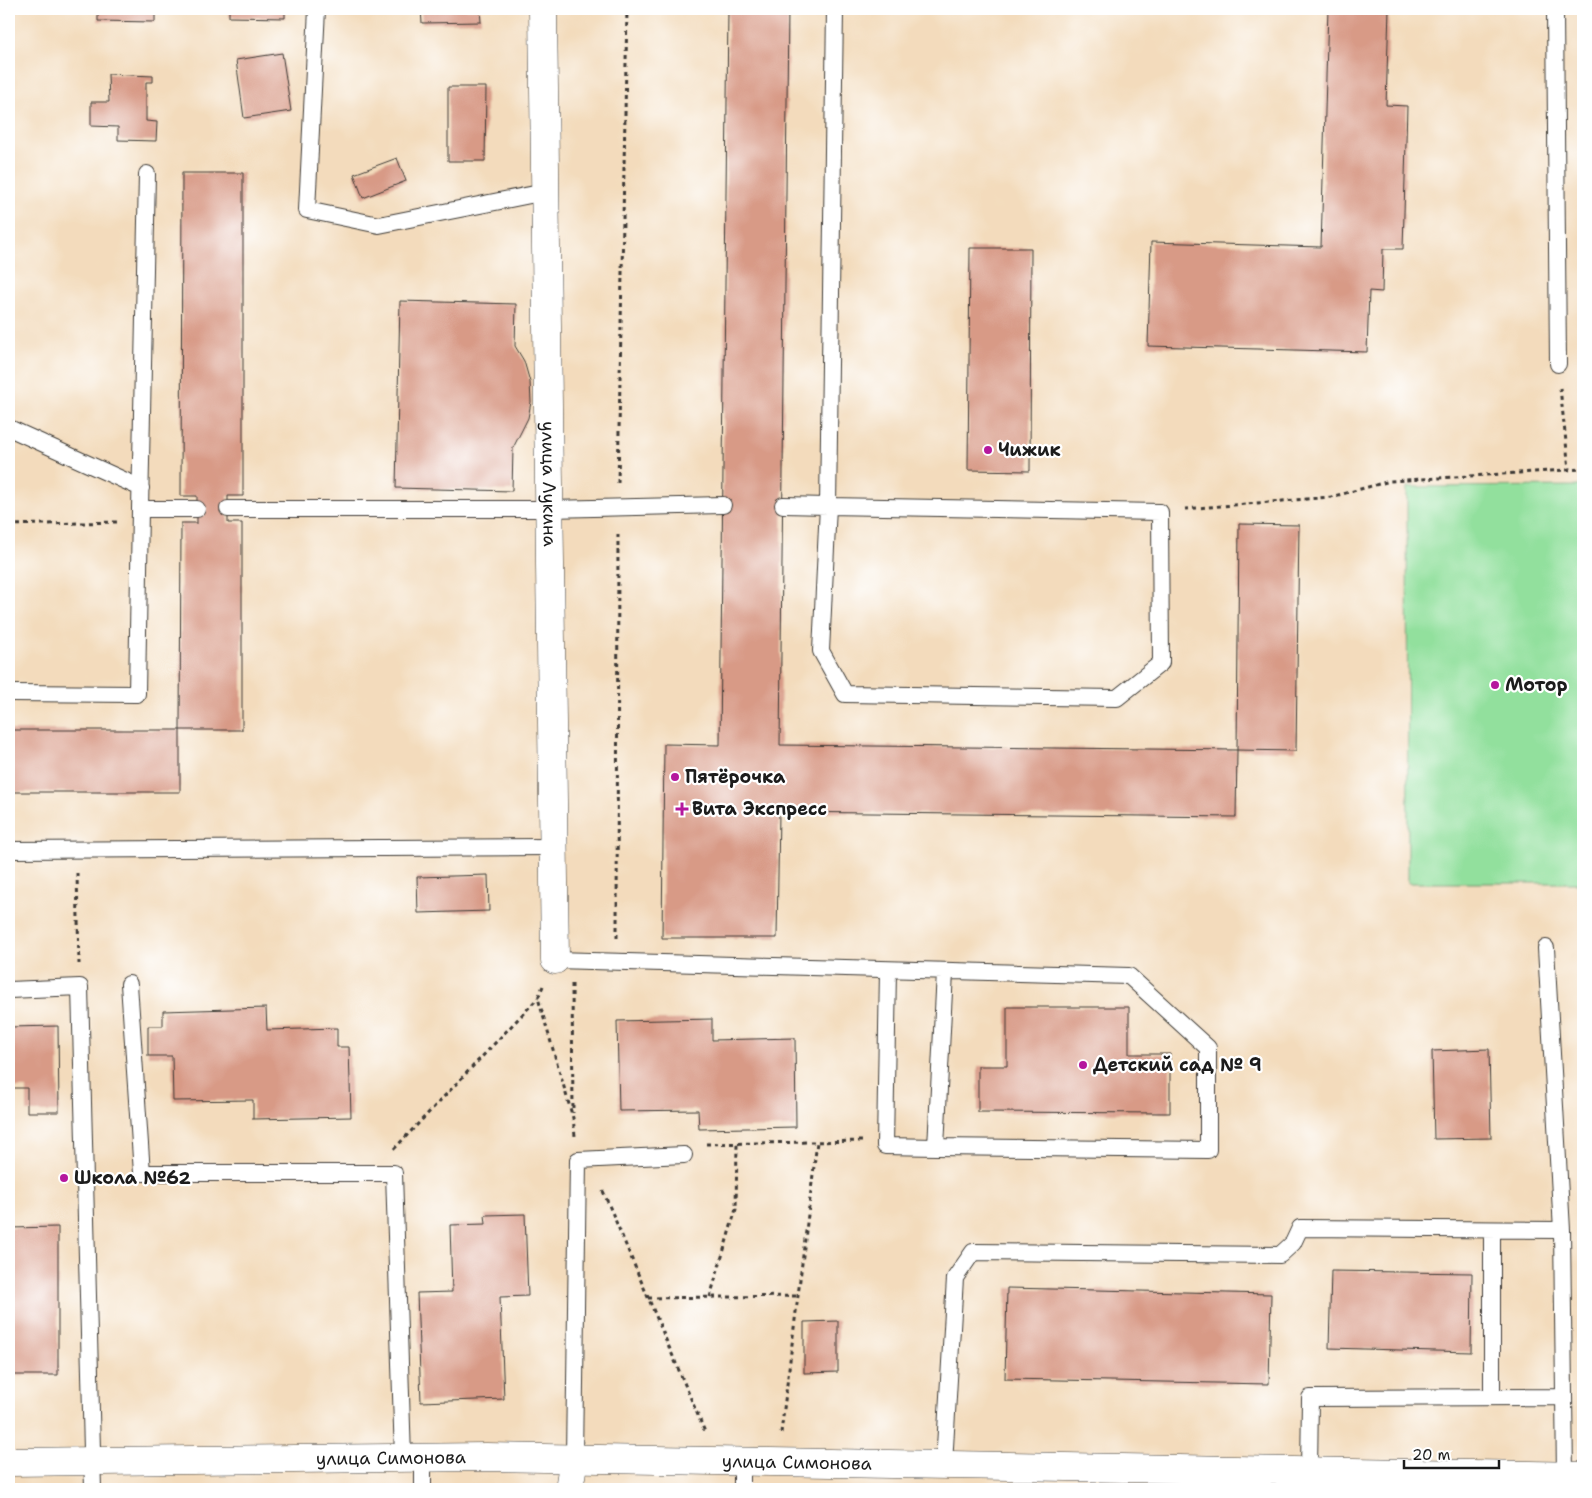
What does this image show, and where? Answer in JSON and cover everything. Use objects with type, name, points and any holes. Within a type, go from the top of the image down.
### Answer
[{"type":"street","name":"улица Лукина","points":[[543,9],[554,847],[564,960]]},
{"type":"street","name":"улица Симонова","points":[[9,1462],[574,1458],[1574,1476]]},
{"type":"street","points":[[569,1489],[574,1458]]},
{"type":"lane","points":[[317,9],[307,210],[378,225],[545,192]]},
{"type":"lane","points":[[782,505],[828,506],[1160,512],[1160,663],[1117,698],[845,694],[821,651],[828,506],[835,9]]},
{"type":"lane","points":[[1555,9],[1558,364]]},
{"type":"lane","points":[[9,693],[137,694],[147,174]]},
{"type":"lane","points":[[9,428],[140,488]]},
{"type":"lane","points":[[228,509],[550,509],[723,505]]},
{"type":"lane","points":[[140,515],[197,509]]},
{"type":"lane","points":[[9,850],[554,847]]},
{"type":"lane","points":[[1546,948],[1562,1230],[1563,1397],[1574,1476]]},
{"type":"lane","points":[[564,960],[1129,976],[1208,1048],[1208,1150],[885,1146],[888,970]]},
{"type":"lane","points":[[936,1147],[945,972]]},
{"type":"lane","points":[[129,984],[142,1173],[394,1173],[413,1458],[423,1489]]},
{"type":"lane","points":[[9,990],[80,987],[93,1489]]},
{"type":"lane","points":[[574,1458],[584,1159],[684,1155]]},
{"type":"lane","points":[[944,1464],[955,1278],[973,1252],[1280,1255],[1293,1243],[1300,1228],[1562,1230]]},
{"type":"lane","points":[[1492,1230],[1492,1398]]},
{"type":"lane","points":[[1309,1471],[1310,1398],[1563,1397]]},
{"type":"lane","points":[[742,1460],[742,1489]]},
{"type":"path","points":[[1558,364],[1569,469]]},
{"type":"path","points":[[1160,512],[1331,497],[1390,481],[1583,469]]},
{"type":"path","points":[[9,525],[140,515]]},
{"type":"path","points":[[76,850],[80,987]]},
{"type":"path","points":[[371,1173],[538,998],[564,960]]},
{"type":"path","points":[[564,960],[573,1118]]},
{"type":"path","points":[[538,998],[584,1159],[648,1298],[708,1440]]},
{"type":"path","points":[[684,1155],[693,1144],[885,1141]]},
{"type":"path","points":[[780,1441],[817,1142]]},
{"type":"path","points":[[710,1298],[736,1209],[737,1143]]},
{"type":"path","points":[[648,1298],[798,1296]]},
{"type":"green space","name":"Мотор","points":[[1583,486],[1583,883],[1408,883],[1407,487]]},
{"type":"building","points":[[98,9],[155,9],[155,22],[98,21]]},
{"type":"building","points":[[229,9],[285,9],[285,18],[229,17]]},
{"type":"building","points":[[421,9],[480,9],[481,22],[422,23]]},
{"type":"building","points":[[728,9],[788,9],[780,745],[1237,750],[1236,817],[779,812],[777,938],[662,938],[664,744],[720,745]]},
{"type":"building","points":[[1328,9],[1389,9],[1386,105],[1407,106],[1403,249],[1383,249],[1382,292],[1369,291],[1367,352],[1148,346],[1151,242],[1321,247]]},
{"type":"building","points":[[282,53],[291,111],[244,118],[236,60]]},
{"type":"building","points":[[108,74],[153,76],[153,82],[146,82],[146,121],[157,122],[156,141],[118,140],[118,127],[91,126],[91,102],[109,102]]},
{"type":"building","points":[[448,87],[486,87],[485,161],[448,161]]},
{"type":"building","points":[[397,158],[406,181],[363,198],[354,174]]},
{"type":"building","points":[[182,173],[243,173],[243,496],[228,496],[228,523],[242,523],[242,730],[180,730],[181,523],[197,523],[197,496],[181,496]]},
{"type":"building","points":[[970,248],[1031,248],[1030,471],[968,470]]},
{"type":"building","points":[[400,301],[516,304],[515,346],[524,361],[530,382],[531,402],[528,418],[513,448],[512,491],[396,488]]},
{"type":"building","points":[[1239,524],[1299,525],[1296,751],[1237,750]]},
{"type":"building","points":[[9,730],[180,730],[180,792],[9,792]]},
{"type":"building","points":[[488,875],[489,911],[418,913],[417,877]]},
{"type":"building","points":[[1007,1007],[1129,1007],[1129,1054],[1170,1054],[1170,1113],[978,1112],[978,1066],[1007,1066]]},
{"type":"building","points":[[266,1008],[267,1030],[337,1028],[337,1047],[349,1047],[351,1117],[253,1119],[253,1100],[173,1101],[172,1056],[148,1056],[148,1026],[163,1026],[163,1011]]},
{"type":"building","points":[[712,1019],[712,1040],[795,1038],[796,1127],[699,1129],[698,1110],[619,1111],[617,1021]]},
{"type":"building","points":[[58,1026],[59,1112],[27,1112],[27,1088],[9,1088],[9,1027]]},
{"type":"building","points":[[1489,1049],[1491,1138],[1434,1139],[1432,1051]]},
{"type":"building","points":[[525,1214],[528,1296],[500,1297],[504,1399],[421,1402],[417,1293],[452,1292],[450,1225],[486,1224],[485,1215]]},
{"type":"building","points":[[58,1227],[58,1375],[9,1375],[9,1228]]},
{"type":"building","points":[[1331,1271],[1472,1273],[1471,1352],[1329,1348]]},
{"type":"building","points":[[1007,1288],[1271,1294],[1269,1384],[1005,1379]]},
{"type":"building","points":[[838,1321],[838,1372],[804,1373],[804,1322]]},
{"type":"place","name":"Чижик","points":[[988,450]]},
{"type":"place","name":"Мотор","points":[[1495,685]]},
{"type":"place","name":"Пятёрочка","points":[[675,777]]},
{"type":"place","name":"Вита Экспресс","points":[[682,809]]},
{"type":"place","name":"Детский сад № 9","points":[[1083,1065]]},
{"type":"place","name":"Школа №62","points":[[64,1178]]}]
